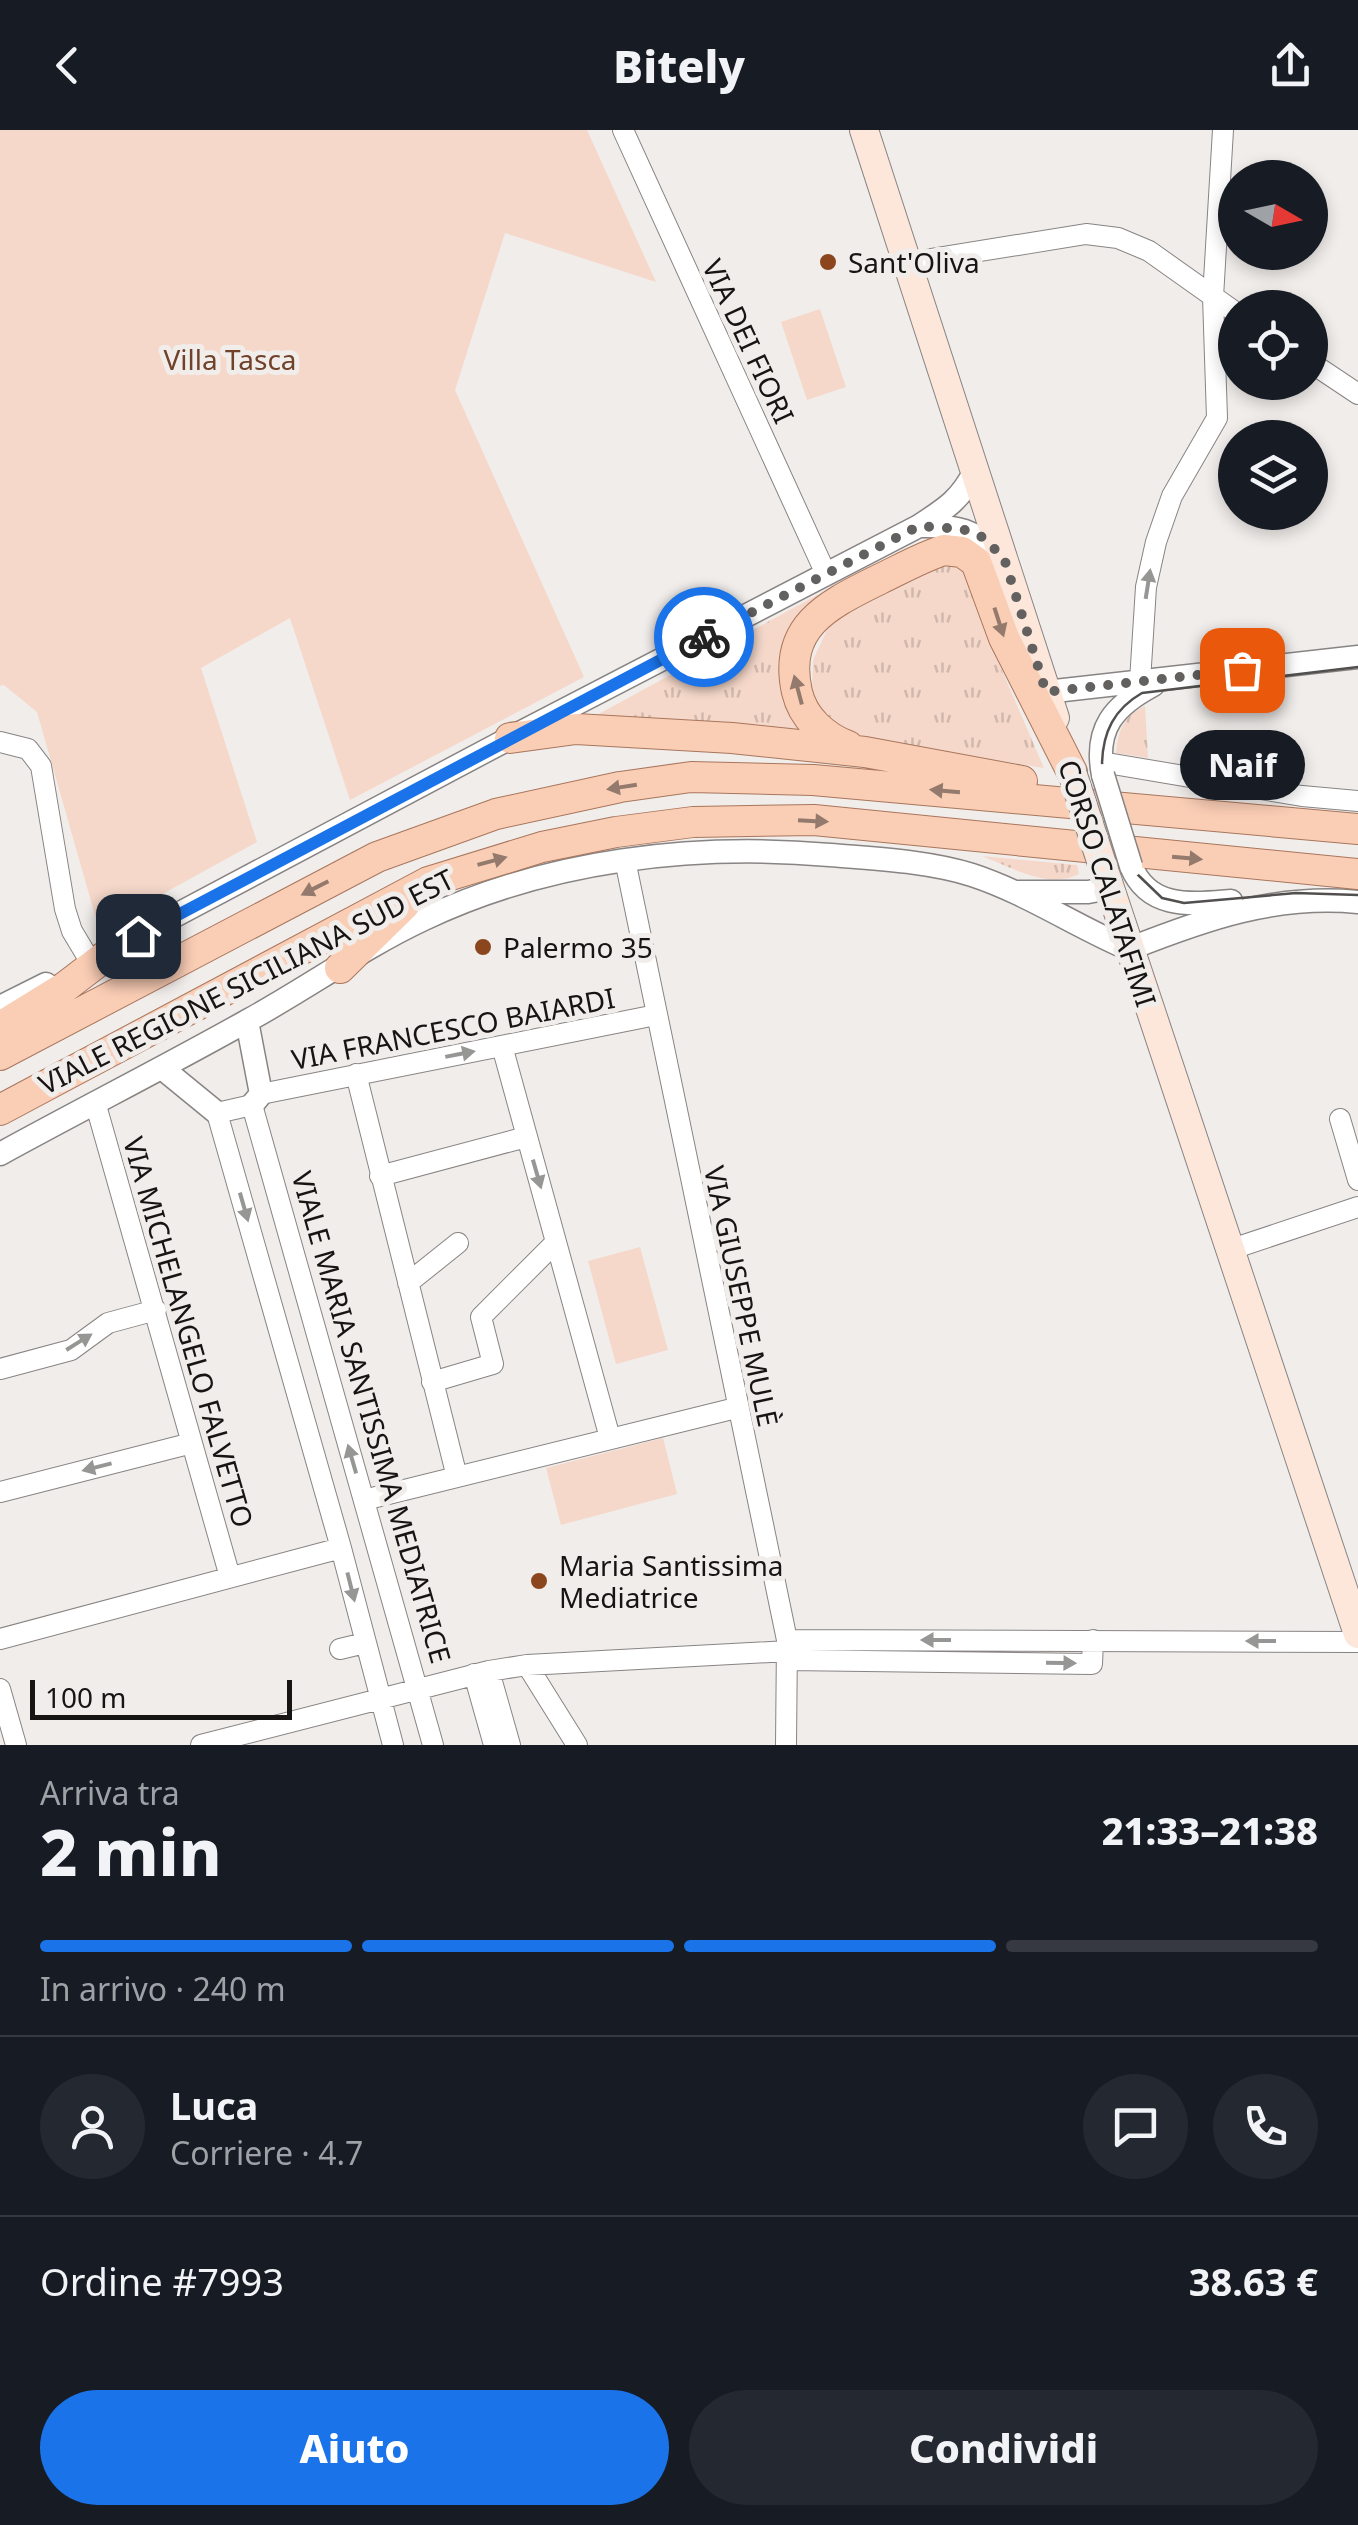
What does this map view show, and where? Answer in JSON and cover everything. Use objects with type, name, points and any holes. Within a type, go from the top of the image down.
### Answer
[{"type":"main road","name":"CORSO CALATAFIMI","points":[[864,130],[1046,692],[1092,770],[1101,867],[1358,1638]]},
{"type":"main road","points":[[865,752],[836,741],[814,725],[799,702],[793,675],[796,648],[809,624],[829,605],[944,550],[962,552],[976,562],[1004,638],[1092,770]]},
{"type":"main road","points":[[510,738],[576,730],[645,731],[865,752],[1182,812],[1358,829]]},
{"type":"main road","name":"VIALE REGIONE SICILIANA SUD EST","points":[[0,1055],[378,857],[445,830],[556,798],[692,777],[759,777],[1182,812]]},
{"type":"main road","name":"VIALE REGIONE SICILIANA SUD EST","points":[[0,1110],[428,882],[542,847],[616,832],[710,821],[814,820],[1101,867]]},
{"type":"main road","points":[[1101,867],[1358,874]]},
{"type":"main road","points":[[340,968],[428,882]]},
{"type":"main road","points":[[0,1027],[65,986],[103,954]]},
{"type":"street","name":"VIA DEI FIORI","points":[[623,130],[826,574]]},
{"type":"street","points":[[1140,681],[1146,587],[1156,542],[1172,496],[1217,418],[1213,297],[1223,130]]},
{"type":"street","points":[[906,263],[1086,234],[1118,238],[1149,251],[1218,300]]},
{"type":"street","points":[[1328,374],[1358,394]]},
{"type":"street","points":[[0,1007],[919,526],[965,491],[976,469]]},
{"type":"street","points":[[919,526],[972,533],[982,537],[1004,558]]},
{"type":"street","points":[[1046,692],[1358,657]]},
{"type":"street","points":[[1165,679],[1118,708],[1105,730],[1092,770],[1138,880],[1152,894],[1170,902],[1358,902]]},
{"type":"street","points":[[0,742],[28,749],[41,766],[72,932],[103,954]]},
{"type":"street","points":[[1092,770],[1358,801]]},
{"type":"street","name":"VIALE REGIONE SICILIANA SUD EST","points":[[0,1154],[247,1021],[425,919],[502,890],[625,860],[708,851],[784,851],[942,868],[972,875],[1012,892],[1129,949]]},
{"type":"street","name":"VIA GIUSEPPE MULÈ","points":[[625,860],[788,1650],[786,1745]]},
{"type":"street","name":"VIALE REGIONE SICILIANA SUD EST","points":[[1012,892],[1088,892],[1101,867]]},
{"type":"street","points":[[1129,949],[1221,914],[1298,900]]},
{"type":"street","name":"VIA FRANCESCO BAIARDI","points":[[257,1100],[356,1074],[656,1015]]},
{"type":"street","name":"VIALE MARIA SANTISSIMA MEDIATRICE","points":[[247,1021],[257,1100],[433,1745]]},
{"type":"street","points":[[502,1046],[610,1438]]},
{"type":"street","points":[[162,1068],[218,1113],[393,1745]]},
{"type":"street","points":[[356,1074],[457,1477]]},
{"type":"street","points":[[218,1113],[257,1100]]},
{"type":"street","name":"VIA MICHELANGELO FALVETTO","points":[[95,1102],[230,1577]]},
{"type":"street","points":[[1340,1119],[1358,1180]]},
{"type":"street","points":[[380,1176],[526,1137]]},
{"type":"street","points":[[1229,1250],[1358,1207]]},
{"type":"street","points":[[408,1283],[458,1242]]},
{"type":"street","points":[[432,1382],[492,1364],[480,1317],[556,1242]]},
{"type":"street","points":[[0,1370],[70,1350],[108,1323],[156,1310]]},
{"type":"street","points":[[364,1500],[736,1408]]},
{"type":"street","points":[[0,1492],[192,1443]]},
{"type":"street","points":[[0,1638],[341,1548]]},
{"type":"street","points":[[201,1745],[380,1696],[527,1665],[788,1650],[1092,1640],[1358,1638]]},
{"type":"street","points":[[340,1649],[365,1643]]},
{"type":"street","points":[[527,1665],[576,1745]]},
{"type":"street","points":[[482,1672],[494,1745]]},
{"type":"street","points":[[482,1672],[510,1745]]},
{"type":"street","points":[[0,1689],[10,1740]]},
{"type":"green space","name":"Villa Tasca","points":[[0,130],[587,130],[656,282],[505,233],[455,390],[584,677],[350,800],[290,618],[201,668],[257,842],[99,929],[37,712],[4,685],[0,686]]},
{"type":"green space","points":[[820,309],[846,387],[807,400],[781,322]]},
{"type":"green space","points":[[952,562],[967,573],[997,659],[1044,768],[840,735],[821,715],[812,691],[813,660],[832,619],[929,565]]},
{"type":"green space","points":[[821,593],[799,616],[807,736],[584,722]]},
{"type":"green space","points":[[1145,706],[1148,758],[1116,753],[1123,725]]},
{"type":"green space","points":[[982,856],[1077,865],[1079,874],[1043,878]]},
{"type":"green space","points":[[640,1247],[668,1350],[616,1364],[588,1261]]},
{"type":"green space","points":[[663,1438],[677,1494],[561,1525],[546,1468]]},
{"type":"tram line","points":[[1358,667],[1142,693],[1124,706],[1112,722],[1102,763],[1136,873],[1162,898],[1184,903],[1296,893],[1358,895]]},
{"type":"way so far","points":[[704,637],[919,526],[938,526],[982,537],[1004,558],[1046,692],[1242,670]]},
{"type":"place","name":"Sant'Oliva","points":[[828,262]]},
{"type":"place","name":"Naif","points":[[1242,670]]},
{"type":"place","name":"Palermo 35","points":[[483,947]]},
{"type":"place","name":"Maria Santissima Mediatrice","points":[[539,1581]]},
{"type":"route","points":[[138,936],[704,637]]}]
